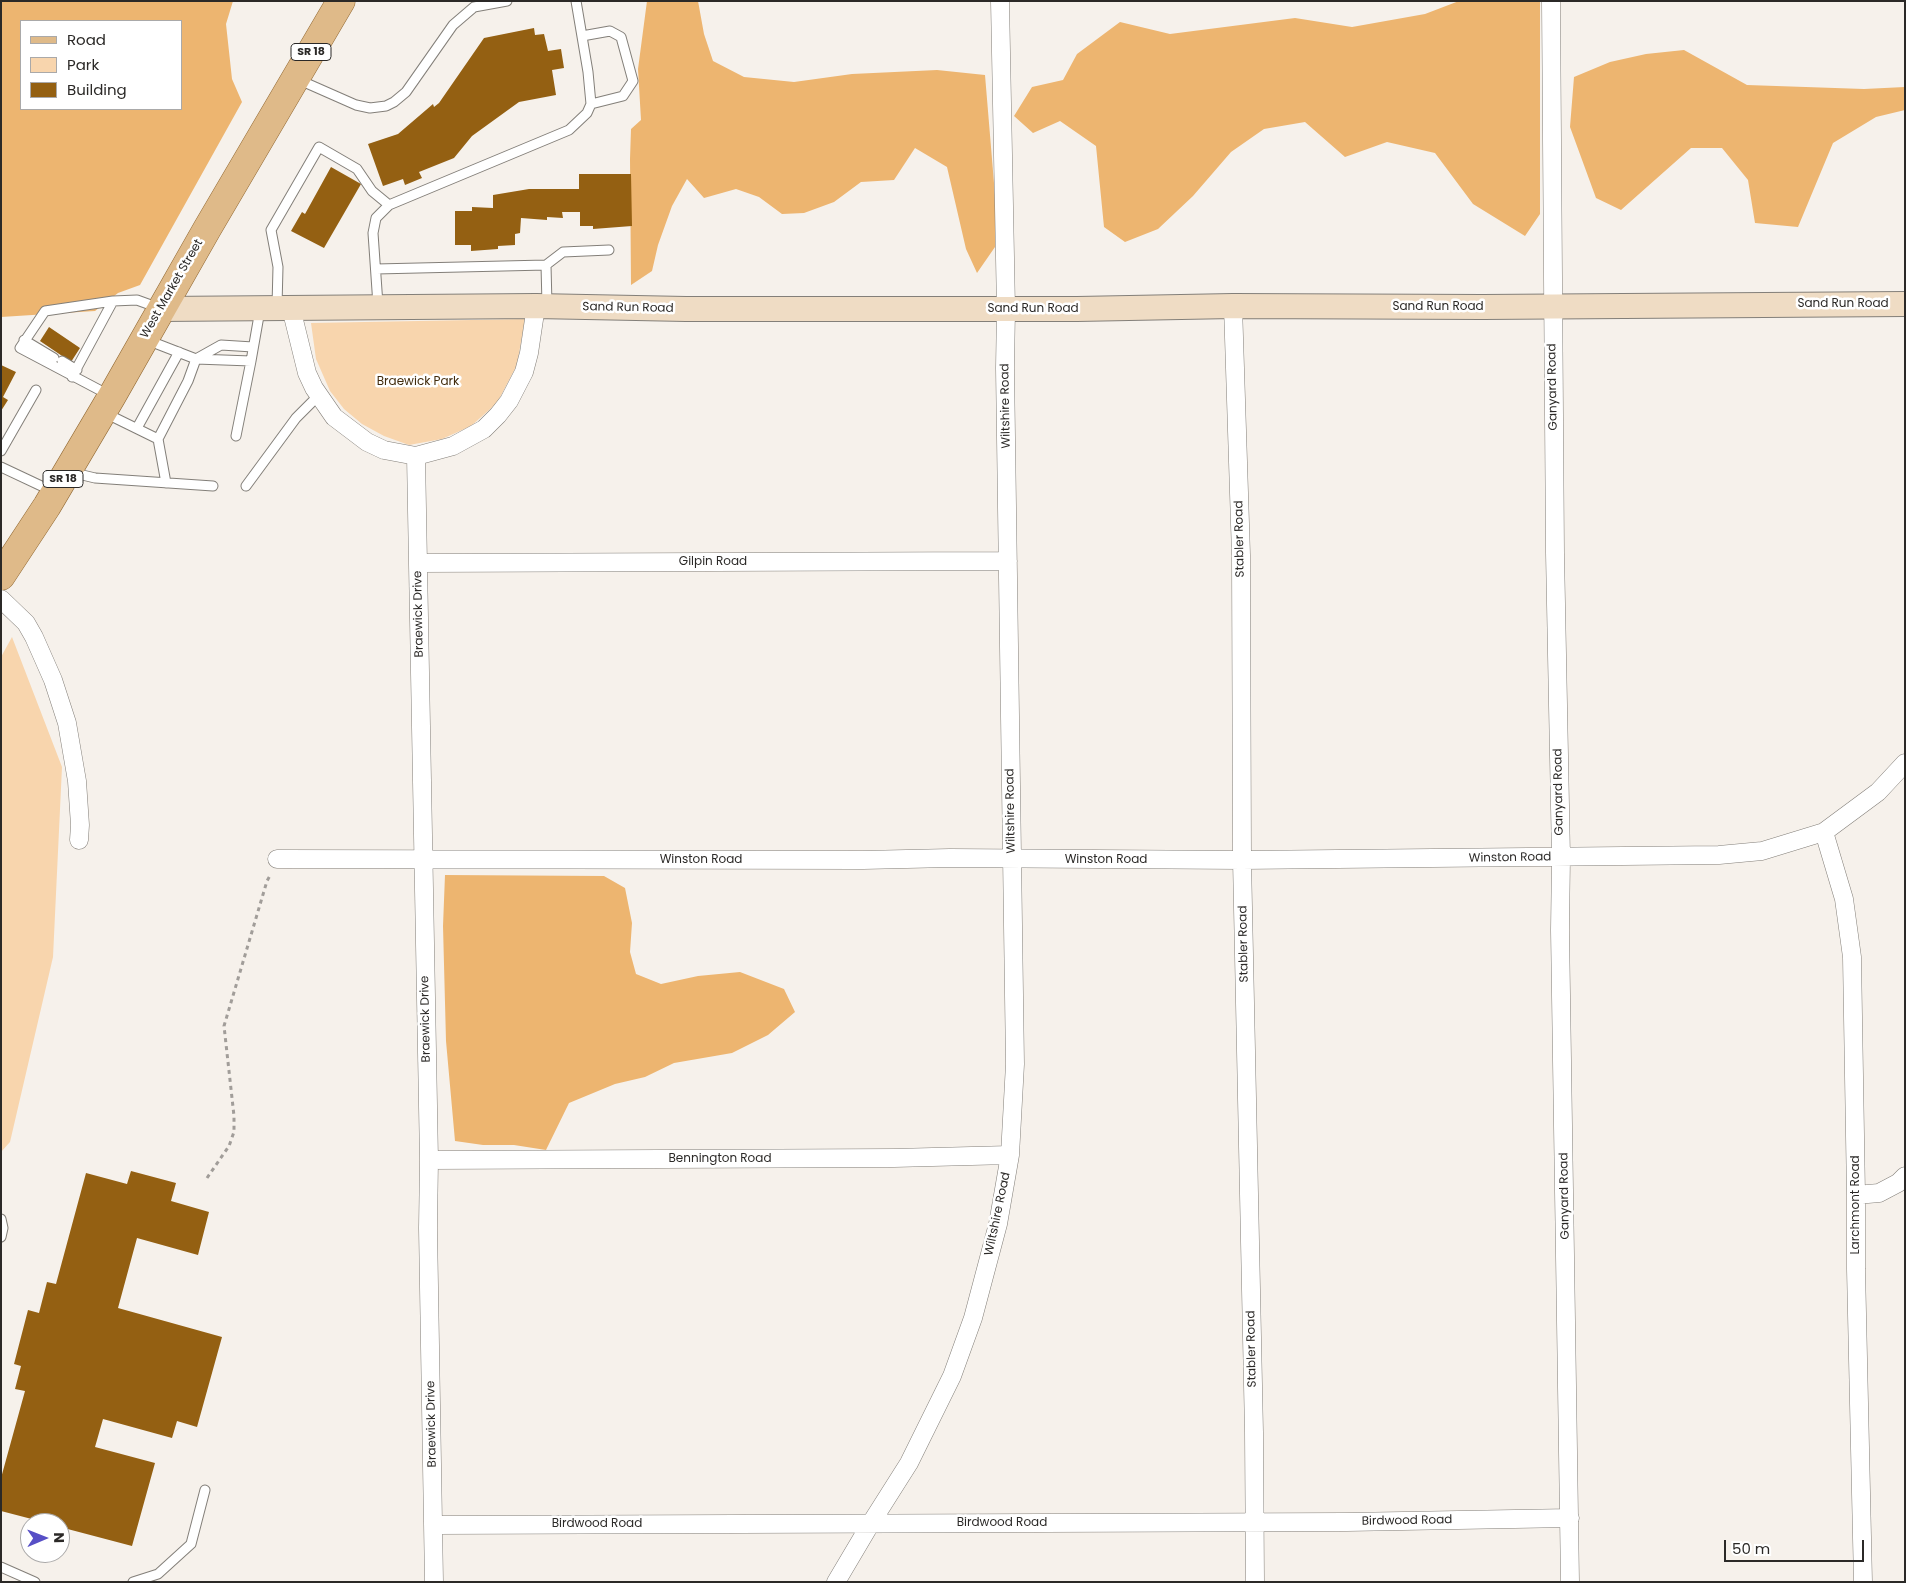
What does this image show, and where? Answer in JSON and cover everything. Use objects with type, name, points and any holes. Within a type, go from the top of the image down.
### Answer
[{"type":"main road","name":"West Market Street","points":[[3,569],[61,482],[341,1]]},
{"type":"street","name":"Wiltshire Road","points":[[836,1582],[909,1464],[952,1376],[973,1318],[998,1224],[1010,1154],[1015,1064],[1006,309],[1000,1]]},
{"type":"street","name":"Ganyard Road","points":[[1551,1],[1555,573],[1561,857],[1560,940],[1570,1582]]},
{"type":"street","name":"Sand Run Road","points":[[161,309],[541,306],[686,309],[1006,309],[1233,306],[1905,304]]},
{"type":"street","points":[[276,309],[307,373],[334,417],[367,442],[384,450],[416,456],[452,446],[470,438],[484,429],[498,415],[509,401],[524,372],[541,306]]},
{"type":"street","name":"Stabler Road","points":[[1233,306],[1241,555],[1242,860],[1254,1432],[1255,1582]]},
{"type":"street","name":"Braewick Drive","points":[[416,456],[429,1160],[428,1228],[434,1582]]},
{"type":"street","name":"Gilpin Road","points":[[418,563],[1008,560]]},
{"type":"street","points":[[1,599],[26,623],[34,636],[53,680],[67,723],[77,781],[80,825],[79,840]]},
{"type":"street","name":"Winston Road","points":[[277,859],[1242,860],[1748,853],[1762,851],[1824,832],[1878,792],[1905,763]]},
{"type":"street","name":"Larchmont Road","points":[[1824,832],[1844,899],[1852,957],[1863,1582]]},
{"type":"street","name":"Bennington Road","points":[[429,1160],[894,1158],[1010,1154]]},
{"type":"street","points":[[1856,1194],[1879,1193],[1905,1176]]},
{"type":"street","name":"Birdwood Road","points":[[434,1525],[1254,1522],[1570,1518]]},
{"type":"lane","points":[[295,78],[356,106],[370,108],[386,106],[406,92],[453,25],[474,7],[507,1]]},
{"type":"lane","points":[[378,308],[373,232],[376,218],[389,205],[570,130],[587,113],[591,104],[576,1]]},
{"type":"lane","points":[[582,36],[610,31],[621,37],[633,81],[623,96],[591,104]]},
{"type":"lane","points":[[236,436],[253,347],[276,309],[278,267],[271,230],[319,148],[357,169],[372,191],[389,205]]},
{"type":"lane","points":[[376,269],[546,264],[563,252],[608,250]]},
{"type":"lane","points":[[541,306],[546,264]]},
{"type":"lane","points":[[74,373],[20,348],[45,311],[114,301],[137,300],[161,309]]},
{"type":"lane","points":[[74,373],[114,301]]},
{"type":"lane","points":[[24,340],[58,360],[74,373],[126,425],[137,428],[158,439]]},
{"type":"lane","points":[[144,340],[196,359],[251,361]]},
{"type":"lane","points":[[166,483],[158,439],[188,382],[196,359],[221,345],[253,347]]},
{"type":"lane","points":[[137,428],[179,352]]},
{"type":"lane","points":[[1,451],[36,390]]},
{"type":"lane","points":[[246,486],[296,418],[319,395]]},
{"type":"lane","points":[[1,466],[61,482],[95,478],[213,486]]},
{"type":"lane","points":[[1,1237],[2,1223]]},
{"type":"lane","points":[[133,1582],[158,1574],[191,1544],[205,1490]]},
{"type":"lane","points":[[1,1567],[36,1582]]},
{"type":"path","points":[[207,1178],[229,1146],[234,1132],[234,1116],[224,1026],[267,881],[277,859]]},
{"type":"green space","name":"Braewick Park","points":[[525,319],[517,365],[497,403],[471,426],[442,439],[409,445],[384,436],[362,424],[344,409],[330,391],[316,359],[311,323]]},
{"type":"green space","points":[[12,637],[62,767],[53,957],[10,1142],[1,1152],[1,657]]},
{"type":"shaded area","points":[[1,1],[233,1],[226,24],[232,79],[242,102],[140,285],[118,293],[95,311],[1,317]]},
{"type":"shaded area","points":[[647,1],[698,1],[704,34],[713,61],[744,77],[794,82],[852,74],[937,70],[985,75],[996,207],[995,247],[977,273],[966,249],[947,167],[915,148],[894,180],[861,182],[834,202],[804,213],[782,214],[759,197],[736,189],[704,198],[687,179],[672,206],[658,245],[652,271],[631,285],[631,129],[641,120],[638,69]]},
{"type":"shaded area","points":[[1459,1],[1540,1],[1540,214],[1525,236],[1473,204],[1435,153],[1387,142],[1345,157],[1305,122],[1264,129],[1231,152],[1193,196],[1158,229],[1125,242],[1104,227],[1096,146],[1060,121],[1033,133],[1014,116],[1032,87],[1063,80],[1077,54],[1120,22],[1170,34],[1295,18],[1352,27],[1425,14]]},
{"type":"shaded area","points":[[1684,50],[1747,85],[1864,89],[1905,87],[1905,110],[1876,117],[1833,143],[1798,227],[1755,223],[1748,180],[1722,148],[1691,148],[1621,210],[1596,198],[1570,127],[1574,77],[1610,62],[1646,54]]},
{"type":"shaded area","points":[[445,875],[604,876],[625,888],[632,923],[630,952],[636,974],[661,984],[698,976],[740,972],[784,989],[795,1012],[768,1035],[732,1053],[674,1063],[645,1077],[615,1084],[569,1103],[546,1150],[514,1145],[483,1145],[455,1141],[446,1041],[443,926]]},
{"type":"building","points":[[534,28],[535,35],[544,34],[548,51],[561,49],[564,68],[552,70],[556,95],[519,102],[472,136],[454,158],[419,172],[422,178],[405,185],[403,179],[383,186],[368,144],[398,134],[433,104],[434,107],[439,103],[484,38]]},
{"type":"building","points":[[331,167],[361,184],[324,248],[291,231],[302,212],[305,214]]},
{"type":"building","points":[[579,174],[631,174],[632,226],[593,229],[593,226],[580,226],[580,212],[562,212],[563,218],[547,217],[547,220],[521,218],[520,233],[515,234],[515,245],[498,246],[498,249],[471,251],[471,245],[455,245],[455,211],[472,211],[472,207],[493,208],[493,195],[529,189],[579,189]]},
{"type":"building","points":[[49,327],[80,348],[71,362],[40,341]]},
{"type":"building","points":[[1,365],[16,372],[3,397],[8,400],[1,411]]},
{"type":"building","points":[[131,1171],[176,1183],[171,1201],[209,1212],[198,1255],[137,1238],[118,1308],[222,1337],[197,1427],[177,1421],[172,1438],[103,1419],[95,1447],[155,1463],[132,1546],[70,1530],[70,1513],[20,1513],[20,1516],[1,1511],[1,1478],[25,1391],[15,1389],[21,1366],[14,1364],[28,1310],[39,1313],[47,1282],[56,1284],[86,1173],[127,1184]]}]
